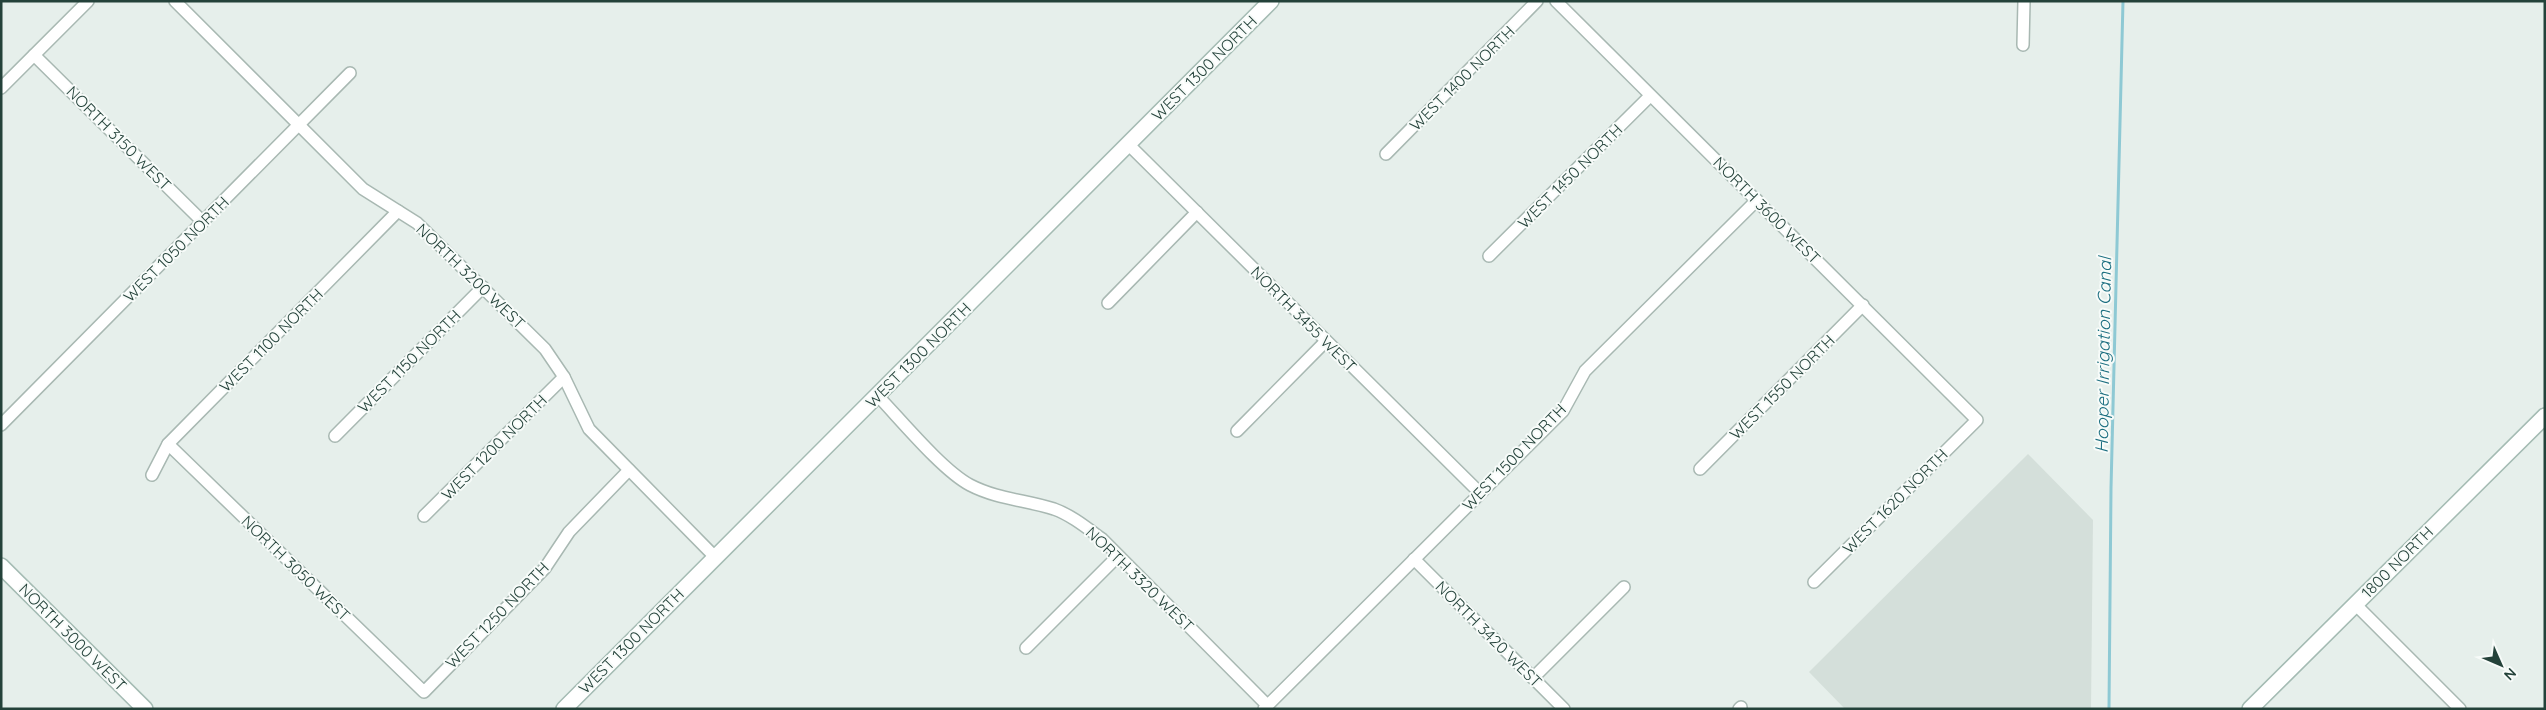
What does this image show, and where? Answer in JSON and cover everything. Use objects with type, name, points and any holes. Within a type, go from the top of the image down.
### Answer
[{"type":"street","points":[[1,88],[88,1]]},
{"type":"street","name":"NORTH 3200 WEST","points":[[175,1],[362,189],[417,222],[546,349],[564,377],[589,429],[715,557]]},
{"type":"street","name":"WEST 1300 NORTH","points":[[564,709],[1271,1]]},
{"type":"street","name":"WEST 1400 NORTH","points":[[1386,154],[1537,1]]},
{"type":"street","name":"NORTH 3600 WEST","points":[[1556,1],[1977,420]]},
{"type":"street","points":[[2023,45],[2024,1]]},
{"type":"street","name":"NORTH 3150 WEST","points":[[34,55],[203,222]]},
{"type":"street","name":"WEST 1050 NORTH","points":[[1,425],[300,126],[350,73]]},
{"type":"street","name":"WEST 1450 NORTH","points":[[1488,256],[1650,96]]},
{"type":"street","name":"NORTH 3455 WEST","points":[[1128,144],[1480,494]]},
{"type":"street","name":"WEST 1500 NORTH","points":[[1266,707],[1563,411],[1585,372],[1756,200]]},
{"type":"street","name":"WEST 1100 NORTH","points":[[152,476],[168,444],[398,211]]},
{"type":"street","points":[[1108,303],[1197,212]]},
{"type":"street","name":"WEST 1150 NORTH","points":[[335,436],[483,287]]},
{"type":"street","name":"WEST 1550 NORTH","points":[[1700,469],[1863,305]]},
{"type":"street","points":[[1236,431],[1326,341]]},
{"type":"street","name":"WEST 1200 NORTH","points":[[424,516],[564,377]]},
{"type":"street","name":"NORTH 3320 WEST","points":[[877,395],[949,469],[968,484],[992,495],[1056,510],[1083,524],[1118,556],[1266,707]]},
{"type":"street","name":"1800 NORTH","points":[[2250,709],[2545,416]]},
{"type":"street","name":"WEST 1620 NORTH","points":[[1814,582],[1977,420]]},
{"type":"street","name":"NORTH 3050 WEST","points":[[168,444],[424,692]]},
{"type":"street","name":"WEST 1250 NORTH","points":[[424,692],[545,568],[569,532],[629,470]]},
{"type":"street","points":[[1026,648],[1118,556]]},
{"type":"street","name":"NORTH 3420 WEST","points":[[1414,559],[1564,709]]},
{"type":"street","name":"NORTH 3000 WEST","points":[[1,566],[145,709]]},
{"type":"street","points":[[1533,678],[1624,587]]},
{"type":"street","points":[[2355,604],[2460,709]]},
{"type":"shaded area","points":[[2028,454],[2093,520],[2091,709],[1845,709],[1809,672]]},
{"type":"waterway","name":"Hooper Irrigation Canal","points":[[2109,709],[2111,488],[2123,1]]}]
